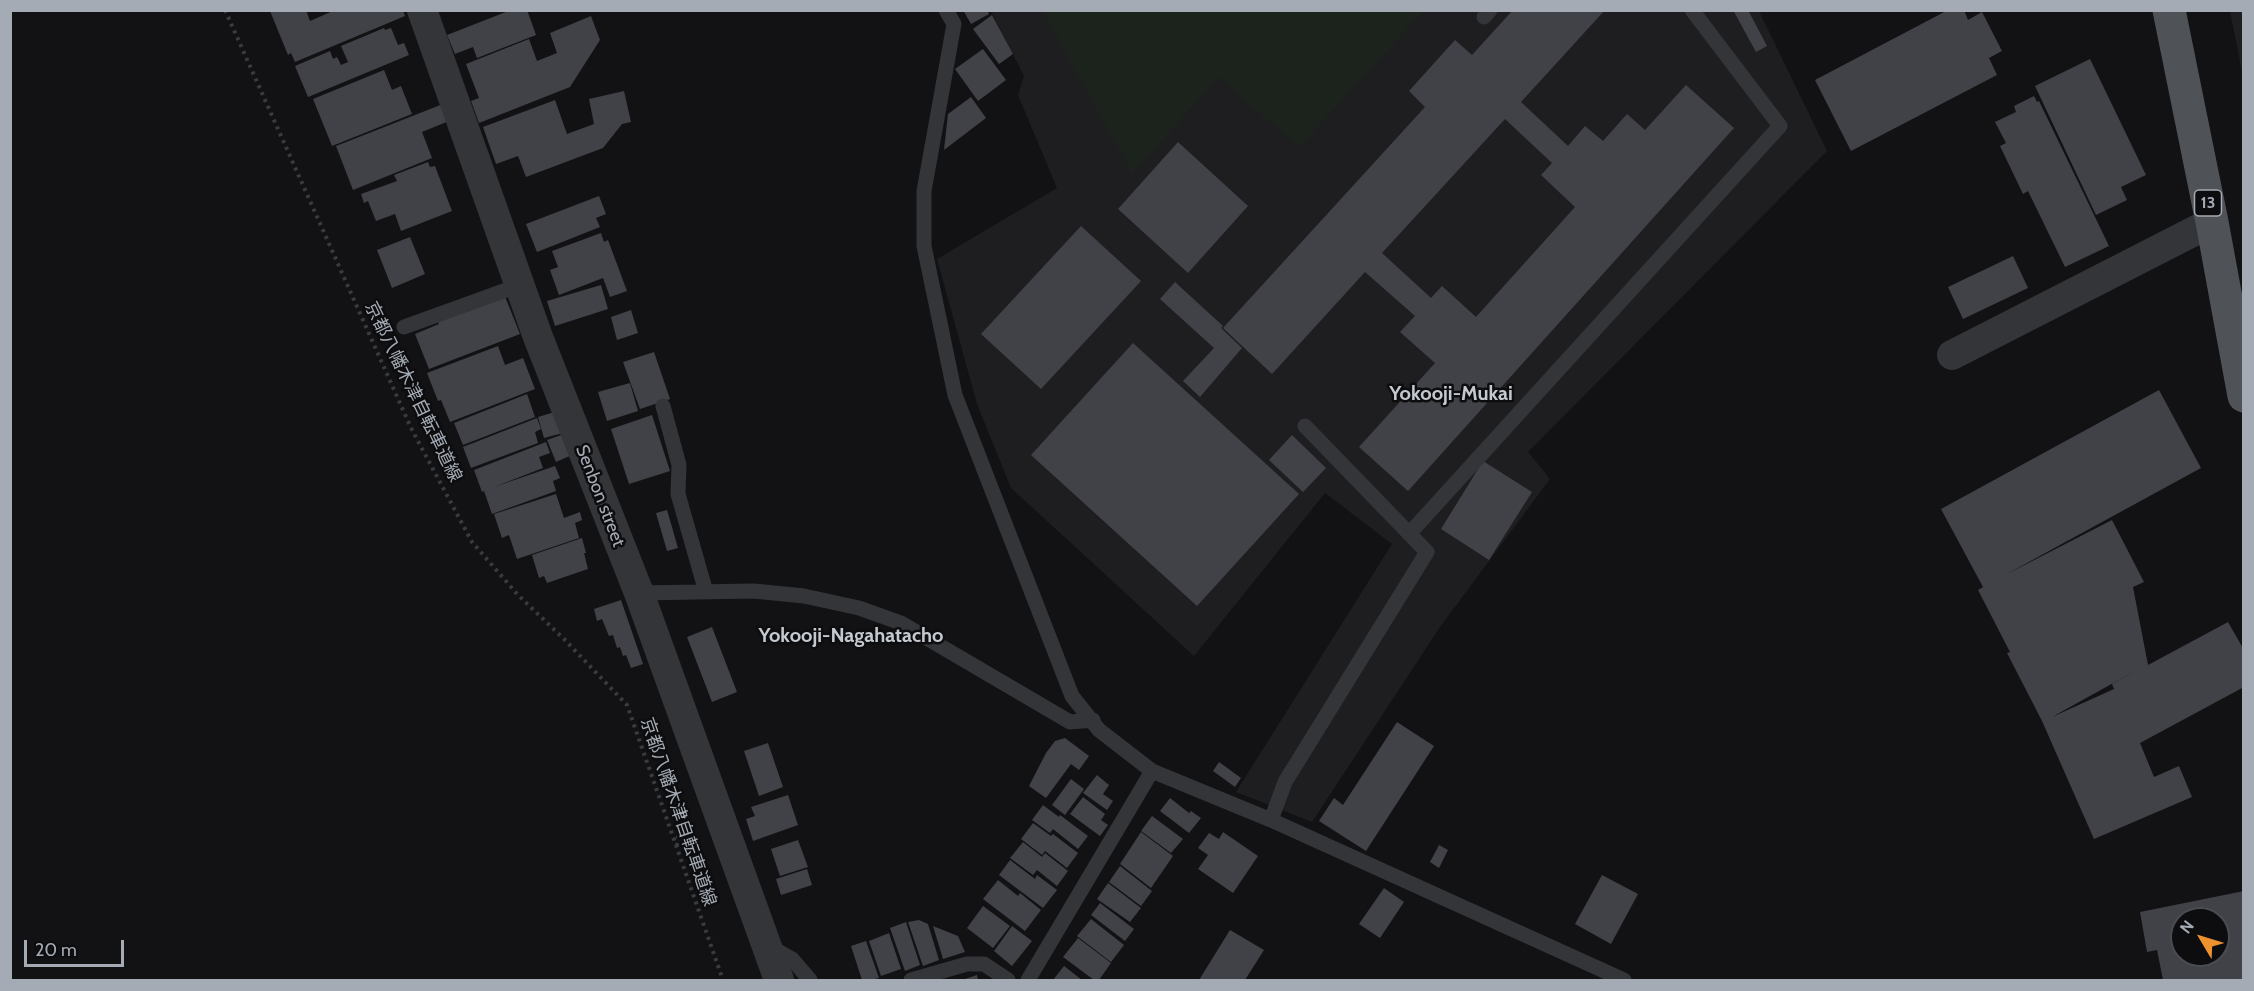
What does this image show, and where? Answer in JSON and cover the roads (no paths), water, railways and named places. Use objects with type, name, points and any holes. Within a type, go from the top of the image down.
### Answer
[{"type":"main road","name":"13","points":[[2169,10],[2244,396]]},
{"type":"street","name":"Senbon street","points":[[422,10],[538,337],[639,593],[779,981]]},
{"type":"street","points":[[1952,355],[2212,222]]},
{"type":"lane","points":[[946,10],[954,24],[924,191],[924,246],[955,394],[1072,696],[1100,730],[1152,771],[1271,820],[1624,981]]},
{"type":"lane","points":[[1409,534],[1780,126],[1692,10]]},
{"type":"lane","points":[[404,327],[520,285]]},
{"type":"lane","points":[[663,406],[679,465],[678,494],[706,592]]},
{"type":"lane","points":[[1271,820],[1285,782],[1427,552],[1305,426]]},
{"type":"lane","points":[[639,593],[754,591],[804,596],[859,608],[901,623],[1070,722],[1093,720]]},
{"type":"lane","points":[[1028,981],[1152,771]]},
{"type":"lane","points":[[766,945],[792,958],[810,981]]},
{"type":"lane","points":[[911,981],[967,964],[984,964],[1008,981]]},
{"type":"district","name":"Yokooji-Mukai","points":[[1451,394]]},
{"type":"district","name":"Yokooji-Nagahatacho","points":[[851,636]]}]
